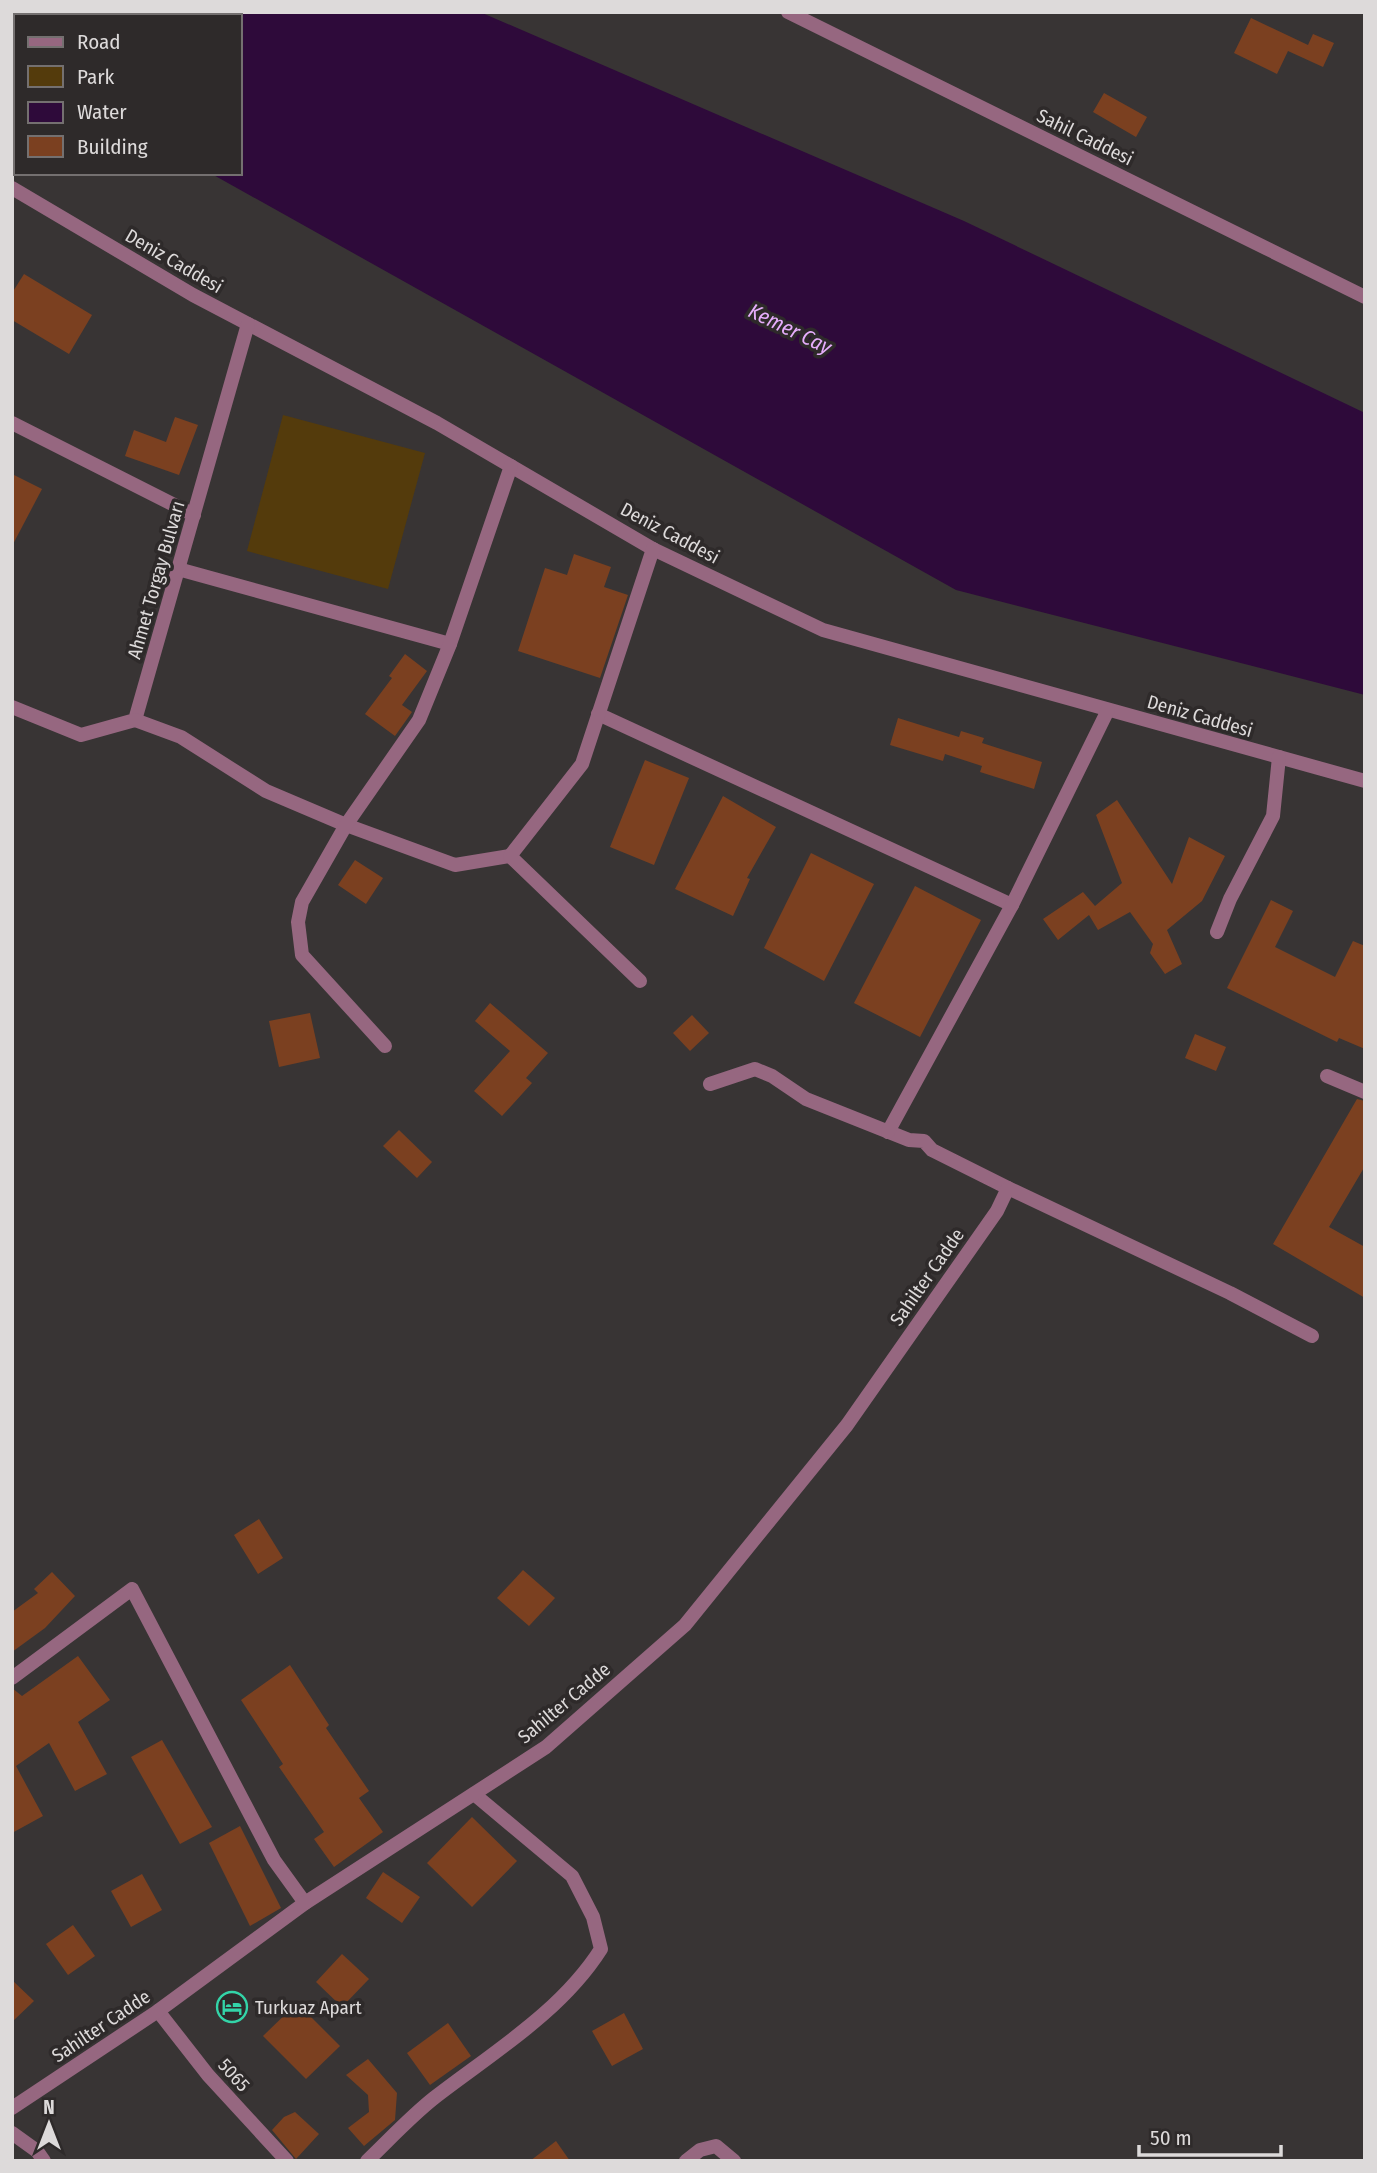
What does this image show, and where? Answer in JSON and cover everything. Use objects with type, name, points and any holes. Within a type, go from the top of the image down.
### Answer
[{"type":"street","name":"Sahil Caddesi","points":[[788,12],[1365,297]]},
{"type":"street","name":"Deniz Caddesi","points":[[12,188],[193,295],[437,424],[653,549],[823,630],[1365,781]]},
{"type":"street","name":"Ahmet Torgay Bulvarı","points":[[135,720],[248,324]]},
{"type":"street","points":[[12,423],[194,515]]},
{"type":"street","points":[[385,1046],[302,955],[298,922],[302,902],[346,825],[419,720],[450,644],[510,466]]},
{"type":"street","points":[[12,708],[81,736],[135,720],[181,737],[266,791],[346,825],[455,864],[510,856],[582,764],[653,549]]},
{"type":"street","points":[[178,569],[450,644]]},
{"type":"street","points":[[888,1132],[1012,905],[1108,710]]},
{"type":"street","points":[[598,714],[1012,905]]},
{"type":"street","points":[[1217,932],[1230,899],[1273,816],[1279,757]]},
{"type":"street","points":[[510,856],[640,981]]},
{"type":"street","points":[[710,1084],[755,1069],[772,1076],[806,1099],[909,1140],[924,1142],[932,1150],[1230,1293],[1312,1336]]},
{"type":"street","points":[[1327,1076],[1365,1092]]},
{"type":"street","name":"Sahilter Cadde","points":[[12,2108],[158,2011],[305,1903],[546,1747],[685,1625],[847,1425],[997,1211],[1008,1188]]},
{"type":"street","points":[[12,1678],[132,1588],[274,1860],[305,1903]]},
{"type":"street","points":[[367,2161],[430,2101],[562,1999],[583,1978],[601,1949],[593,1917],[572,1875],[474,1794]]},
{"type":"street","name":"5065","points":[[158,2011],[208,2075],[287,2161]]},
{"type":"street","points":[[12,2133],[37,2151],[44,2161]]},
{"type":"street","points":[[686,2161],[700,2150],[716,2146],[734,2161]]},
{"type":"green space","points":[[283,415],[425,453],[388,589],[247,551]]},
{"type":"water","name":"Kemer Cay","points":[[12,12],[480,12],[964,221],[1365,413],[1365,695],[956,590],[214,175],[242,175],[242,14],[14,14],[14,35]]},
{"type":"building","points":[[1251,18],[1308,45],[1313,34],[1334,43],[1323,67],[1288,51],[1277,74],[1234,53]]},
{"type":"building","points":[[1104,93],[1147,117],[1136,137],[1093,112]]},
{"type":"building","points":[[24,274],[92,315],[69,354],[12,320],[12,293]]},
{"type":"building","points":[[175,417],[198,425],[179,475],[125,456],[134,430],[166,442]]},
{"type":"building","points":[[12,474],[42,489],[12,546]]},
{"type":"building","points":[[574,554],[611,567],[604,587],[628,595],[600,678],[518,651],[545,568],[567,575]]},
{"type":"building","points":[[405,654],[427,671],[402,705],[412,712],[395,736],[365,714],[392,678],[389,676]]},
{"type":"building","points":[[898,718],[959,737],[961,731],[984,738],[982,743],[1042,762],[1034,789],[980,772],[982,766],[945,754],[943,761],[890,745]]},
{"type":"building","points":[[645,760],[689,778],[654,865],[610,847]]},
{"type":"building","points":[[723,796],[776,827],[747,878],[750,879],[733,916],[675,889]]},
{"type":"building","points":[[1117,800],[1172,884],[1189,837],[1225,856],[1202,901],[1167,930],[1182,964],[1165,974],[1150,953],[1153,944],[1130,912],[1098,930],[1089,915],[1058,940],[1043,919],[1083,892],[1095,906],[1122,883],[1096,815]]},
{"type":"building","points":[[811,853],[874,884],[824,981],[764,948]]},
{"type":"building","points":[[355,860],[383,878],[366,904],[338,885]]},
{"type":"building","points":[[915,886],[981,920],[920,1037],[854,1003]]},
{"type":"building","points":[[1271,900],[1293,911],[1275,947],[1335,977],[1353,941],[1365,946],[1365,1049],[1339,1038],[1337,1042],[1227,988]]},
{"type":"building","points":[[490,1003],[548,1053],[526,1078],[532,1083],[502,1116],[474,1091],[510,1051],[475,1021]]},
{"type":"building","points":[[310,1013],[320,1058],[279,1067],[269,1021]]},
{"type":"building","points":[[692,1015],[709,1033],[690,1051],[673,1033]]},
{"type":"building","points":[[1195,1034],[1226,1047],[1216,1071],[1185,1058]]},
{"type":"building","points":[[1357,1099],[1365,1101],[1365,1166],[1329,1227],[1365,1247],[1365,1298],[1273,1244]]},
{"type":"building","points":[[399,1130],[432,1162],[417,1178],[383,1146]]},
{"type":"building","points":[[259,1519],[283,1558],[258,1574],[234,1535]]},
{"type":"building","points":[[523,1570],[555,1598],[529,1626],[497,1598]]},
{"type":"building","points":[[52,1572],[75,1596],[45,1628],[12,1652],[12,1612],[38,1593],[34,1589]]},
{"type":"building","points":[[78,1656],[110,1700],[78,1722],[107,1774],[75,1791],[49,1743],[16,1766],[43,1816],[12,1833],[12,1688],[22,1696]]},
{"type":"building","points":[[290,1665],[329,1725],[326,1728],[369,1791],[359,1798],[383,1832],[334,1867],[314,1839],[324,1832],[279,1767],[283,1764],[241,1700]]},
{"type":"building","points":[[162,1740],[212,1827],[180,1844],[131,1757]]},
{"type":"building","points":[[472,1817],[517,1861],[472,1907],[427,1863]]},
{"type":"building","points":[[240,1826],[281,1908],[250,1926],[209,1843]]},
{"type":"building","points":[[383,1872],[420,1897],[402,1923],[366,1898]]},
{"type":"building","points":[[142,1874],[162,1910],[131,1927],[111,1891]]},
{"type":"building","points":[[73,1925],[95,1956],[68,1975],[46,1944]]},
{"type":"building","points":[[342,1954],[369,1979],[342,2007],[316,1982]]},
{"type":"building","points":[[12,1980],[34,2001],[12,2022]]},
{"type":"building","points":[[297,2003],[340,2046],[306,2079],[263,2036]]},
{"type":"building","points":[[624,2013],[643,2049],[612,2066],[592,2031]]},
{"type":"building","points":[[448,2023],[471,2056],[430,2085],[407,2053]]},
{"type":"building","points":[[368,2059],[397,2093],[395,2120],[364,2146],[348,2128],[369,2112],[368,2095],[346,2075]]},
{"type":"building","points":[[295,2112],[319,2134],[296,2159],[272,2130],[284,2117]]},
{"type":"building","points":[[556,2141],[570,2161],[530,2161]]},
{"type":"place","name":"Turkuaz Apart","points":[[232,2007]]}]
